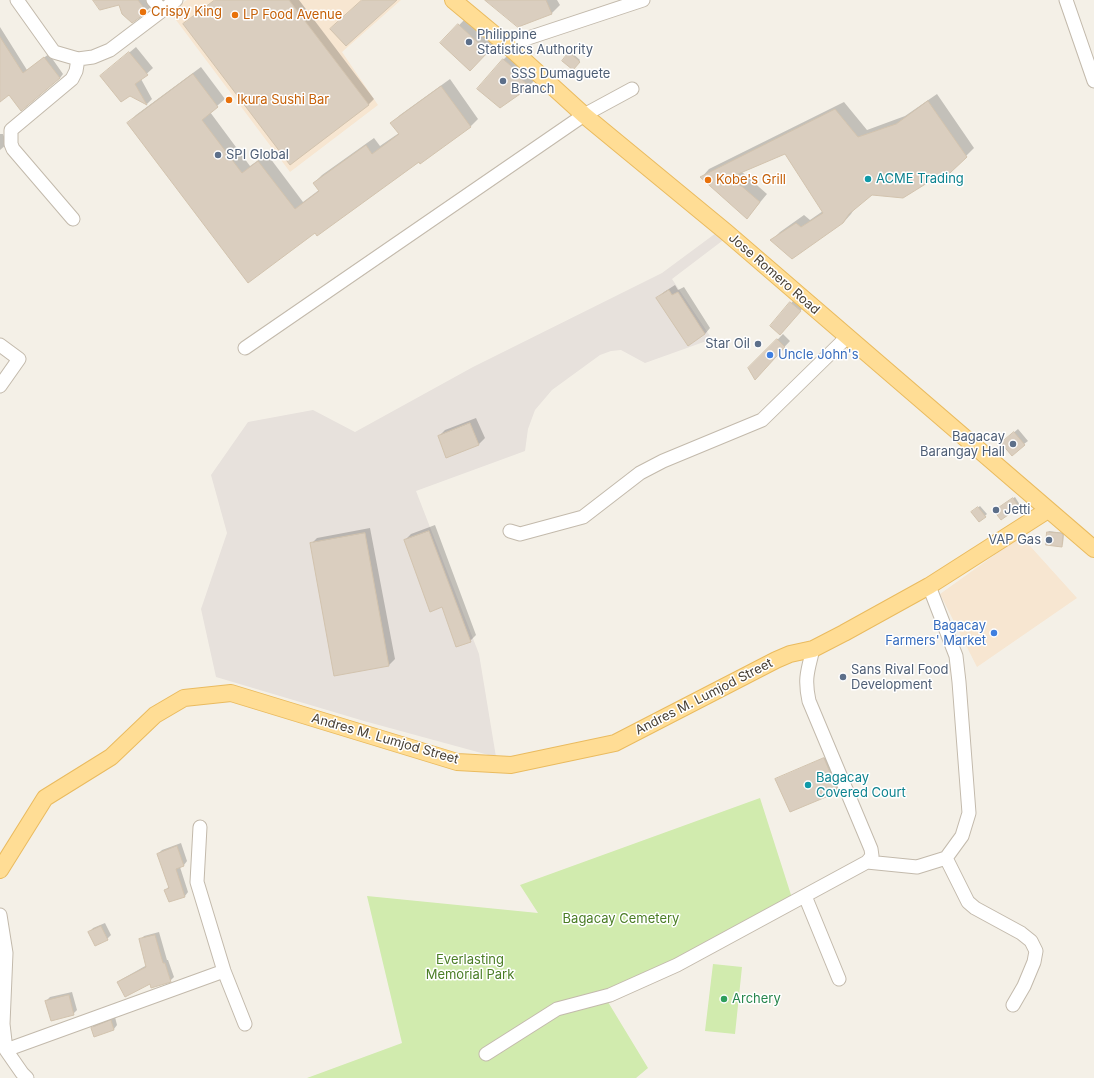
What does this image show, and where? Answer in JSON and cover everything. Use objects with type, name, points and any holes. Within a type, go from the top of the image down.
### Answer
[{"type":"main road","name":"Jose Romero Road","points":[[453,0],[507,45],[584,115],[726,232],[1048,510],[1091,543]]},
{"type":"main road","name":"Andres M. Lumjod Street","points":[[0,870],[45,798],[111,757],[155,715],[184,698],[231,693],[457,762],[511,765],[615,743],[776,660],[790,654],[813,649],[929,586],[1048,510]]},
{"type":"street","points":[[17,0],[54,52],[78,59],[93,57],[110,50],[176,0]]},
{"type":"street","points":[[153,0],[162,10]]},
{"type":"street","points":[[507,45],[643,0]]},
{"type":"street","points":[[1066,0],[1094,81]]},
{"type":"street","points":[[73,219],[13,150],[11,144],[11,130],[72,79],[76,71],[78,59]]},
{"type":"street","points":[[245,348],[584,115],[632,89]]},
{"type":"street","points":[[510,531],[520,534],[583,517],[640,473],[663,461],[762,420],[847,337]]},
{"type":"street","points":[[0,345],[19,358],[0,386]]},
{"type":"street","points":[[867,862],[917,867],[946,858],[962,836],[969,813],[956,656],[929,586]]},
{"type":"street","points":[[486,1054],[557,1008],[610,995],[677,965],[867,862],[872,856],[871,849],[809,701],[806,688],[806,677],[813,649]]},
{"type":"street","points":[[200,827],[197,882],[224,971],[245,1024]]},
{"type":"street","points":[[946,858],[968,902],[975,908],[1021,933],[1031,941],[1036,951],[1034,962],[1024,986],[1013,1005]]},
{"type":"street","points":[[805,896],[839,979]]},
{"type":"street","points":[[0,915],[6,953],[4,1024],[6,1050],[27,1078]]},
{"type":"street","points":[[6,1050],[224,971]]},
{"type":"shaded area","points":[[187,0],[401,0],[342,52],[378,105],[290,172],[170,12]]},
{"type":"shaded area","points":[[716,233],[726,238],[672,279],[712,339],[645,363],[621,350],[611,351],[600,355],[552,390],[535,410],[528,429],[525,451],[416,491],[479,654],[496,757],[364,721],[216,677],[201,609],[227,533],[211,475],[248,422],[313,410],[355,432],[473,367],[662,273]]},
{"type":"shaded area","name":"Bagacay Farmers' Market","points":[[1021,536],[1077,598],[977,667],[940,594]]},
{"type":"green space","points":[[760,798],[792,898],[608,1002],[648,1068],[636,1078],[307,1078],[402,1043],[367,896],[538,913],[520,885]]},
{"type":"green space","name":"Archery","points":[[713,964],[742,967],[735,1034],[705,1031]]},
{"type":"building","points":[[93,0],[138,0],[147,12],[132,23],[122,14],[119,5],[100,10]]},
{"type":"building","points":[[215,0],[289,0],[369,105],[290,165],[183,24]]},
{"type":"building","points":[[362,0],[397,0],[346,46],[330,29]]},
{"type":"building","points":[[485,0],[546,0],[552,14],[518,27]]},
{"type":"building","points":[[458,24],[488,52],[470,71],[440,43]]},
{"type":"building","points":[[0,37],[23,73],[44,57],[60,78],[21,111],[9,95],[0,102]]},
{"type":"building","points":[[129,52],[148,75],[135,84],[147,105],[130,96],[121,102],[100,76]]},
{"type":"building","points":[[569,52],[580,62],[573,70],[562,61]]},
{"type":"building","name":"SSS Dumaguete Branch","points":[[503,59],[518,72],[517,75],[530,87],[500,108],[477,89]]},
{"type":"building","points":[[193,74],[218,107],[202,120],[242,173],[258,161],[295,209],[319,191],[313,183],[366,145],[372,154],[399,134],[390,123],[441,86],[471,127],[420,164],[419,162],[317,236],[315,233],[248,283],[127,123]]},
{"type":"building","name":"ACME Trading","points":[[928,101],[967,157],[950,173],[932,180],[903,198],[872,195],[849,214],[843,223],[792,259],[770,240],[796,223],[801,227],[823,213],[785,154],[731,177],[760,202],[747,219],[700,177],[835,109],[858,137],[896,124]]},
{"type":"building","points":[[669,290],[672,295],[678,292],[705,334],[688,346],[656,298]]},
{"type":"building","points":[[790,302],[801,311],[780,335],[770,326]]},
{"type":"building","points":[[777,339],[785,347],[755,380],[748,368]]},
{"type":"building","points":[[470,423],[479,445],[446,458],[438,436]]},
{"type":"building","name":"Bagacay Barangay Hall","points":[[1014,432],[1025,445],[1012,456],[1001,443]]},
{"type":"building","points":[[1013,498],[1019,507],[1001,520],[994,511]]},
{"type":"building","points":[[978,507],[986,517],[979,522],[971,512]]},
{"type":"building","points":[[429,531],[471,642],[456,647],[442,607],[430,612],[404,540]]},
{"type":"building","points":[[1047,532],[1061,533],[1063,535],[1062,547],[1046,545]]},
{"type":"building","points":[[365,533],[389,666],[334,676],[310,543]]},
{"type":"building","name":"Bagacay Covered Court","points":[[824,758],[838,792],[790,812],[775,779]]},
{"type":"building","points":[[177,846],[184,866],[176,869],[185,897],[169,902],[164,890],[169,888],[157,854]]},
{"type":"building","points":[[101,926],[108,940],[95,946],[88,932]]},
{"type":"building","points":[[155,935],[163,963],[165,963],[171,982],[151,988],[150,984],[125,997],[117,982],[146,967],[139,939]]},
{"type":"building","points":[[69,995],[74,1015],[51,1021],[45,1001]]},
{"type":"building","points":[[111,1020],[114,1030],[94,1037],[91,1028]]},
{"type":"place","name":"Crispy King","points":[[143,12]]},
{"type":"place","name":"LP Food Avenue","points":[[235,15]]},
{"type":"place","name":"Philippine Statistics Authority","points":[[469,42]]},
{"type":"place","name":"SSS Dumaguete Branch","points":[[503,81]]},
{"type":"place","name":"Ikura Sushi Bar","points":[[229,100]]},
{"type":"place","name":"SPI Global","points":[[218,155]]},
{"type":"place","name":"ACME Trading","points":[[868,179]]},
{"type":"place","name":"Kobe's Grill","points":[[708,180]]},
{"type":"place","name":"Star Oil","points":[[758,344]]},
{"type":"place","name":"Uncle John's","points":[[770,355]]},
{"type":"place","name":"Bagacay Barangay Hall","points":[[1013,444]]},
{"type":"place","name":"Jetti","points":[[996,510]]},
{"type":"place","name":"VAP Gas","points":[[1049,540]]},
{"type":"place","name":"Bagacay Farmers' Market","points":[[994,633]]},
{"type":"place","name":"Sans Rival Food Development","points":[[843,677]]},
{"type":"place","name":"Bagacay Covered Court","points":[[808,785]]},
{"type":"place","name":"Archery","points":[[724,999]]},
{"type":"park label","name":"Bagacay Cemetery","points":[[621,919]]},
{"type":"park label","name":"Everlasting Memorial Park","points":[[470,968]]}]
